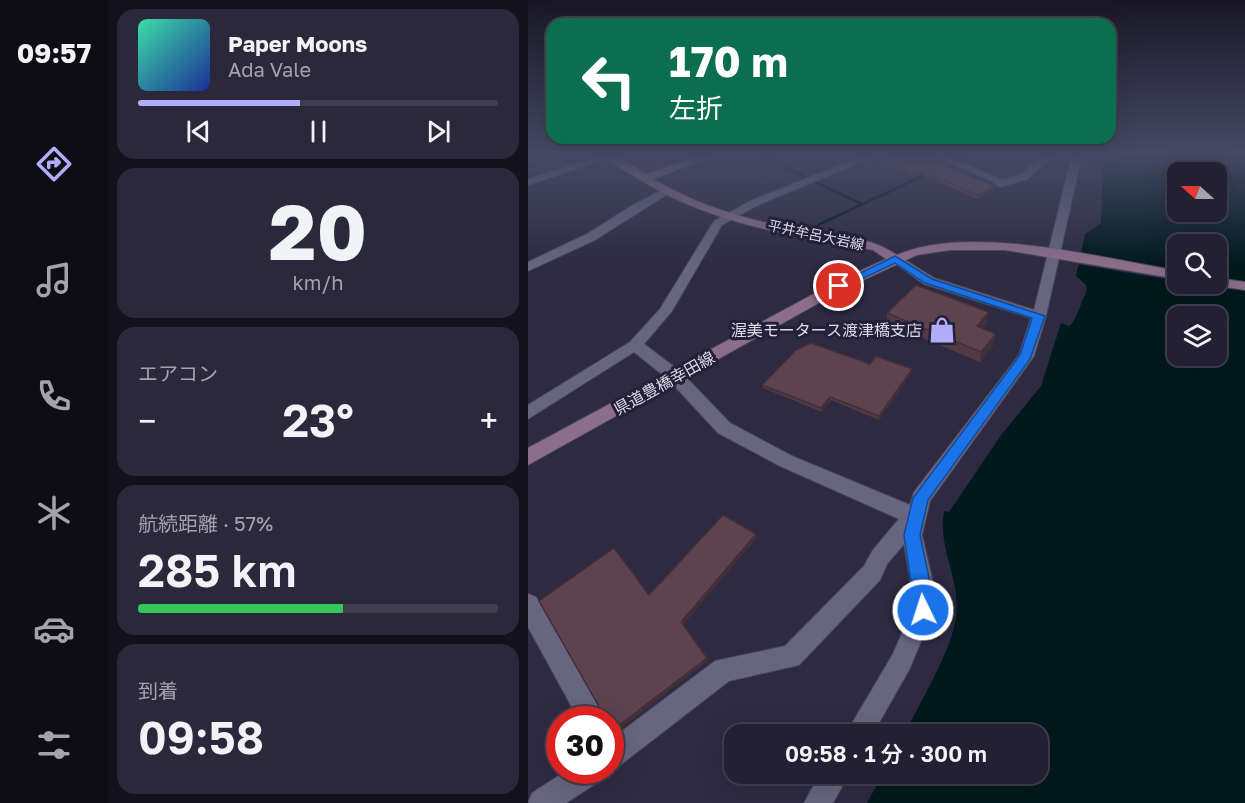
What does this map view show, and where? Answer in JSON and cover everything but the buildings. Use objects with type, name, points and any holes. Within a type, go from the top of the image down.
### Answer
[{"type":"main road","name":"平井牟呂大岩線","points":[[667,192],[728,217],[877,247],[895,259]]},
{"type":"main road","points":[[895,259],[931,248],[966,245],[1005,246],[1167,273]]},
{"type":"main road","name":"県道豊橋幸田線","points":[[528,457],[839,286],[895,259]]},
{"type":"main road","points":[[1227,284],[1245,286]]},
{"type":"street","points":[[528,267],[591,237],[635,208],[665,192]]},
{"type":"street","points":[[528,413],[635,345],[664,310],[718,223],[754,203],[780,192]]},
{"type":"street","points":[[864,724],[901,662],[923,610],[921,578],[912,535],[921,498],[1026,356],[1039,316],[1069,192]]},
{"type":"street","points":[[895,259],[929,281],[1039,316]]},
{"type":"street","points":[[635,345],[675,376],[724,428],[786,460],[905,513],[916,514]]},
{"type":"street","points":[[624,745],[724,670],[790,657],[872,573],[880,557],[916,514]]},
{"type":"street","points":[[528,605],[584,706]]},
{"type":"street","points":[[542,803],[570,784]]},
{"type":"street","points":[[818,803],[829,784]]},
{"type":"shaded area","points":[[1102,192],[1167,192],[1167,222],[1227,222],[1227,192],[1245,192],[1245,803],[867,803],[877,784],[1048,784],[1048,724],[910,724],[942,660],[956,616],[955,589],[944,538],[944,511],[949,512],[1002,434],[1041,386],[1061,323],[1069,326],[1074,321],[1087,290],[1086,285],[1076,276],[1085,234],[1101,223]]},
{"type":"pier","points":[[1078,252],[1167,267],[1167,279],[1076,264]]},
{"type":"waterway","points":[[837,192],[862,204]]},
{"type":"waterway","points":[[818,225],[888,192]]},
{"type":"place","name":"渥美モータース渡津橋支店","points":[[942,330]]},
{"type":"route","points":[[839,286],[895,259],[929,281],[1039,316],[1026,356],[921,498],[912,535],[921,578],[923,610]]}]
